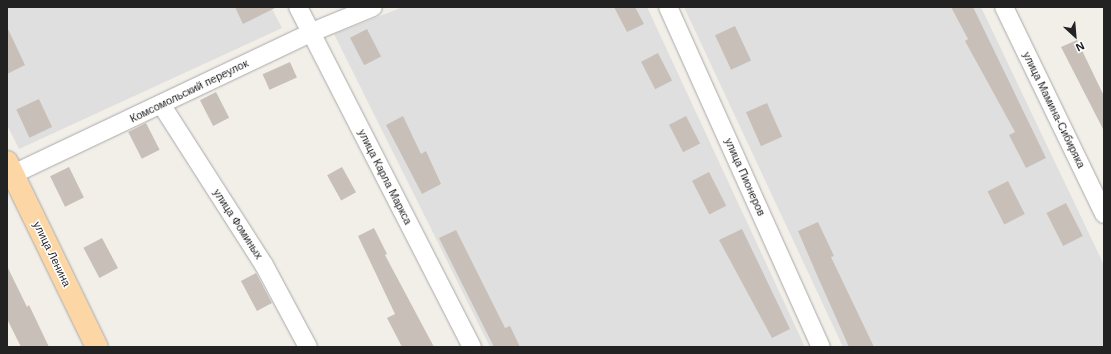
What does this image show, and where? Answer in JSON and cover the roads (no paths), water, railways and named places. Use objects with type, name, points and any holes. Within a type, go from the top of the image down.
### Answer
[{"type":"main road","name":"улица Ленина","points":[[9,171],[97,347]]},
{"type":"street","name":"улица Карла Маркса","points":[[298,7],[472,347]]},
{"type":"street","name":"Комсомольский переулок","points":[[9,171],[162,104],[310,33],[373,7]]},
{"type":"street","name":"улица Пионеров","points":[[668,7],[821,347]]},
{"type":"street","name":"улица Мамина-Сибиряка","points":[[1004,7],[1104,214]]},
{"type":"street","name":"улица Фоминых","points":[[162,104],[264,265],[308,347]]}]
